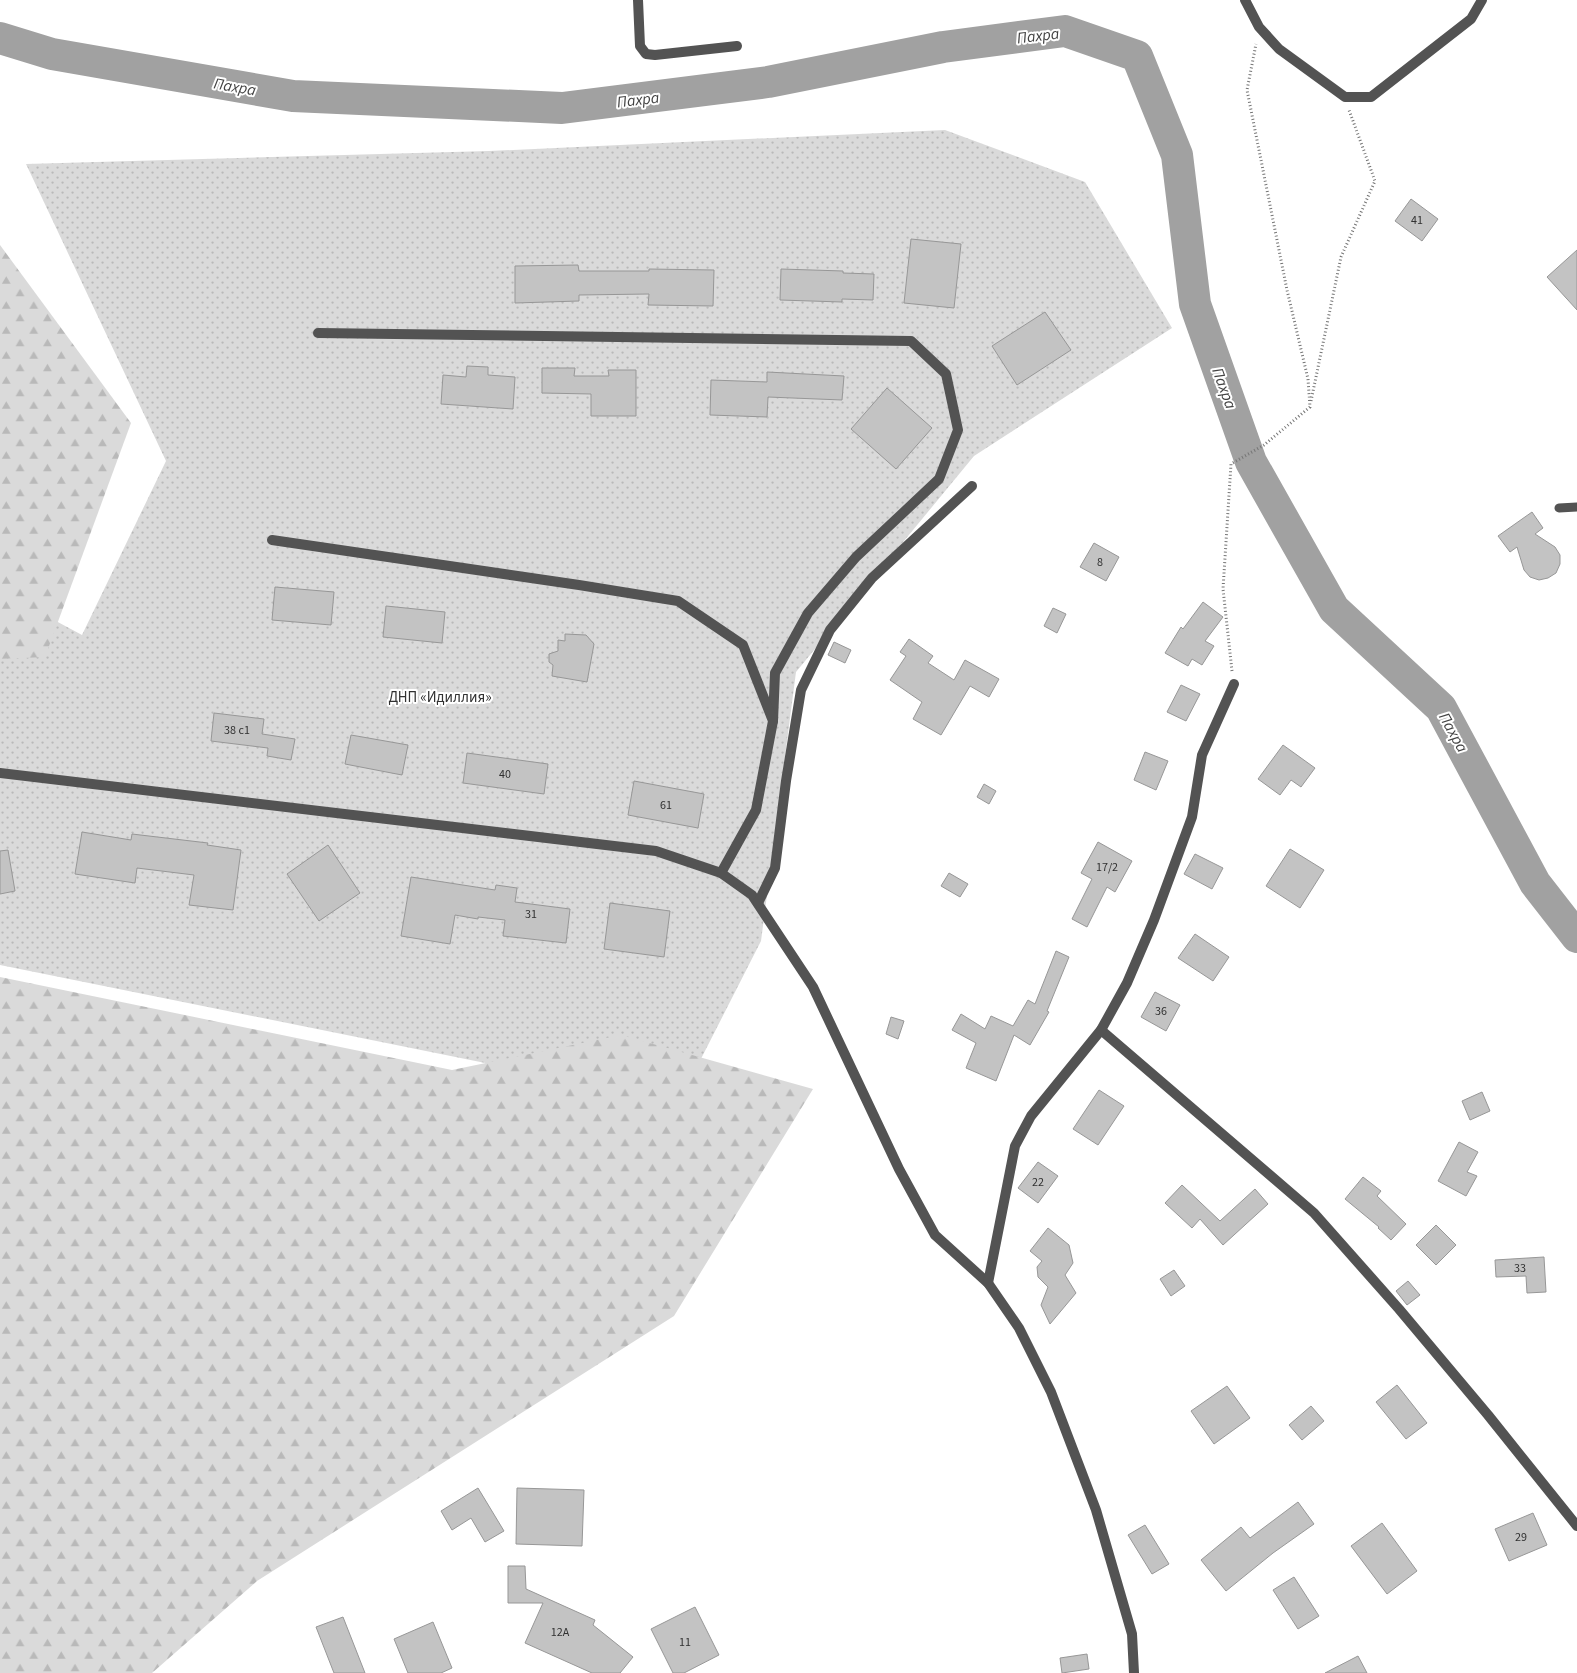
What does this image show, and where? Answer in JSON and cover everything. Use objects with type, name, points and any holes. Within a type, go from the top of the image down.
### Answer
[{"type":"street","points":[[638,0],[640,46],[646,54],[655,55],[737,46]]},
{"type":"street","points":[[1245,0],[1259,27],[1279,49],[1345,97],[1371,97],[1471,20],[1482,0]]},
{"type":"street","points":[[318,333],[911,341],[946,374],[958,430],[939,479],[856,557],[808,612],[775,673],[773,721],[756,810],[721,874]]},
{"type":"street","points":[[758,903],[775,868],[786,780],[801,690],[830,630],[872,578],[972,486]]},
{"type":"street","points":[[272,540],[579,585],[678,602],[743,645],[773,721]]},
{"type":"street","points":[[988,1283],[1015,1146],[1031,1116],[1101,1030],[1127,983],[1154,920],[1192,817],[1202,755],[1234,684]]},
{"type":"street","points":[[1,772],[656,851],[721,874],[752,895],[813,987],[899,1169],[935,1235],[988,1283],[1019,1328],[1051,1392],[1096,1510],[1132,1634],[1134,1673]]},
{"type":"street","points":[[1101,1030],[1314,1213],[1400,1309],[1577,1526]]},
{"type":"lane","points":[[1559,508],[1577,507]]},
{"type":"path","points":[[1259,27],[1247,90],[1287,290],[1308,379],[1310,407]]},
{"type":"path","points":[[1234,684],[1223,589],[1231,464],[1264,445],[1310,407],[1341,257],[1375,181],[1345,97]]},
{"type":"green space","name":"ДНП «Идиллия»","points":[[945,130],[1085,182],[1172,328],[974,456],[796,672],[761,941],[679,1102],[0,965],[0,591],[82,635],[166,461],[26,164],[489,151]]},
{"type":"green space","points":[[0,245],[131,423],[45,657],[0,659]]},
{"type":"green space","points":[[0,977],[452,1070],[621,1035],[813,1089],[674,1316],[257,1581],[152,1673],[0,1673]]},
{"type":"building","points":[[1411,199],[1438,219],[1422,241],[1395,221]]},
{"type":"building","points":[[911,239],[961,244],[954,308],[904,303]]},
{"type":"building","points":[[1577,250],[1577,310],[1547,277]]},
{"type":"building","points":[[578,265],[579,271],[714,270],[713,306],[648,305],[649,294],[579,295],[579,301],[515,303],[515,266]]},
{"type":"building","points":[[781,269],[874,274],[873,300],[842,299],[842,302],[780,300]]},
{"type":"building","points":[[1045,312],[1071,350],[1017,385],[992,346]]},
{"type":"building","points":[[467,366],[488,367],[488,375],[515,377],[513,409],[441,404],[443,375],[466,377]]},
{"type":"building","points":[[542,368],[575,368],[574,376],[609,376],[608,370],[636,370],[636,416],[591,416],[591,394],[542,393]]},
{"type":"building","points":[[767,372],[844,376],[842,400],[768,397],[767,417],[710,415],[711,380],[767,382]]},
{"type":"building","points":[[887,388],[932,428],[896,469],[851,429]]},
{"type":"building","points":[[1532,512],[1543,528],[1535,534],[1555,547],[1560,555],[1560,564],[1556,573],[1548,578],[1539,580],[1530,577],[1524,570],[1517,547],[1510,552],[1498,536]]},
{"type":"building","points":[[1094,543],[1119,557],[1106,581],[1080,567]]},
{"type":"building","points":[[275,587],[334,592],[331,625],[272,620]]},
{"type":"building","points":[[1203,602],[1223,617],[1205,641],[1214,646],[1202,665],[1192,659],[1188,666],[1165,653],[1181,627],[1183,629]]},
{"type":"building","points":[[386,606],[445,612],[442,643],[383,637]]},
{"type":"building","points":[[1053,608],[1066,614],[1057,633],[1044,626]]},
{"type":"building","points":[[565,634],[586,635],[594,644],[587,682],[552,676],[553,665],[549,662],[549,654],[558,651],[558,640],[565,641]]},
{"type":"building","points":[[909,639],[933,656],[928,663],[954,680],[965,660],[999,679],[989,697],[970,686],[941,735],[913,719],[922,702],[890,680],[906,656],[900,652]]},
{"type":"building","points":[[834,642],[851,650],[845,663],[828,655]]},
{"type":"building","points":[[1181,685],[1200,694],[1186,721],[1167,712]]},
{"type":"building","points":[[214,713],[264,719],[262,734],[295,739],[291,760],[267,756],[268,748],[211,741]]},
{"type":"building","points":[[351,735],[408,745],[402,775],[345,764]]},
{"type":"building","points":[[1283,745],[1315,768],[1301,787],[1291,780],[1280,795],[1258,779]]},
{"type":"building","points":[[1145,752],[1168,761],[1156,790],[1134,780]]},
{"type":"building","points":[[467,753],[548,764],[544,794],[463,783]]},
{"type":"building","points":[[634,781],[704,794],[698,828],[628,815]]},
{"type":"building","points":[[984,784],[996,791],[989,804],[977,797]]},
{"type":"building","points":[[82,832],[131,840],[132,834],[208,843],[207,845],[241,850],[233,910],[189,905],[194,875],[137,868],[135,883],[75,874]]},
{"type":"building","points":[[1098,842],[1132,861],[1115,892],[1107,887],[1087,927],[1072,919],[1092,879],[1081,873]]},
{"type":"building","points":[[328,845],[360,893],[319,921],[287,874]]},
{"type":"building","points":[[1290,849],[1324,870],[1300,908],[1266,886]]},
{"type":"building","points":[[8,850],[15,891],[0,894],[0,851]]},
{"type":"building","points":[[1195,854],[1223,868],[1212,889],[1184,874]]},
{"type":"building","points":[[949,873],[968,884],[960,897],[941,886]]},
{"type":"building","points":[[411,877],[495,890],[496,885],[517,888],[515,902],[570,909],[566,943],[503,936],[505,920],[478,917],[478,919],[455,915],[450,944],[401,936]]},
{"type":"building","points":[[610,903],[670,911],[664,957],[604,949]]},
{"type":"building","points":[[1195,934],[1229,957],[1213,981],[1178,958]]},
{"type":"building","points":[[1056,951],[1069,957],[1047,1011],[1049,1012],[1030,1045],[1014,1035],[996,1081],[966,1068],[976,1043],[952,1030],[961,1014],[985,1029],[991,1016],[1013,1026],[1028,1000],[1035,1004]]},
{"type":"building","points":[[1155,992],[1180,1005],[1166,1031],[1141,1017]]},
{"type":"building","points":[[891,1017],[904,1021],[898,1039],[886,1034]]},
{"type":"building","points":[[1099,1090],[1124,1106],[1098,1145],[1073,1129]]},
{"type":"building","points":[[1482,1092],[1490,1111],[1470,1120],[1462,1101]]},
{"type":"building","points":[[1459,1142],[1478,1152],[1467,1172],[1477,1176],[1466,1196],[1438,1181]]},
{"type":"building","points":[[1038,1162],[1058,1176],[1038,1203],[1018,1188]]},
{"type":"building","points":[[1363,1177],[1381,1191],[1377,1196],[1406,1224],[1391,1240],[1379,1227],[1345,1199]]},
{"type":"building","points":[[1182,1185],[1220,1221],[1255,1189],[1268,1204],[1223,1245],[1200,1219],[1192,1228],[1165,1203]]},
{"type":"building","points":[[1436,1225],[1456,1245],[1436,1265],[1416,1245]]},
{"type":"building","points":[[1048,1228],[1069,1245],[1073,1263],[1065,1275],[1076,1293],[1050,1324],[1041,1305],[1048,1287],[1038,1277],[1037,1267],[1042,1261],[1030,1251]]},
{"type":"building","points":[[1544,1257],[1546,1292],[1527,1293],[1526,1276],[1496,1277],[1495,1260]]},
{"type":"building","points":[[1174,1270],[1185,1286],[1171,1296],[1160,1279]]},
{"type":"building","points":[[1408,1281],[1420,1295],[1407,1305],[1396,1291]]},
{"type":"building","points":[[1397,1385],[1427,1423],[1406,1439],[1376,1402]]},
{"type":"building","points":[[1227,1386],[1250,1418],[1214,1444],[1191,1411]]},
{"type":"building","points":[[1311,1406],[1324,1421],[1302,1440],[1289,1425]]},
{"type":"building","points":[[478,1488],[504,1531],[485,1542],[471,1518],[452,1530],[441,1511]]},
{"type":"building","points":[[517,1488],[584,1490],[582,1546],[516,1544]]},
{"type":"building","points":[[1298,1502],[1314,1524],[1273,1553],[1226,1591],[1201,1560],[1241,1527],[1250,1538]]},
{"type":"building","points":[[1533,1513],[1547,1545],[1509,1561],[1495,1529]]},
{"type":"building","points":[[1382,1523],[1417,1571],[1387,1594],[1351,1546]]},
{"type":"building","points":[[1145,1525],[1169,1564],[1152,1574],[1128,1535]]},
{"type":"building","points":[[508,1566],[525,1566],[526,1589],[595,1620],[593,1625],[633,1657],[620,1673],[592,1673],[525,1643],[543,1603],[508,1603]]},
{"type":"building","points":[[1294,1577],[1319,1616],[1298,1629],[1273,1590]]},
{"type":"building","points":[[695,1607],[719,1655],[684,1673],[673,1673],[651,1629]]},
{"type":"building","points":[[343,1617],[365,1673],[334,1673],[316,1627]]},
{"type":"building","points":[[433,1622],[452,1668],[441,1673],[408,1673],[394,1639]]},
{"type":"building","points":[[1087,1654],[1089,1669],[1062,1673],[1060,1658]]},
{"type":"building","points":[[1358,1656],[1367,1673],[1325,1673]]},
{"type":"waterway","name":"Пахра","points":[[0,38],[52,54],[293,96],[562,108],[768,82],[943,47],[1065,31],[1137,56],[1177,155],[1195,304],[1251,462],[1334,609],[1441,708],[1535,883],[1577,937]]}]
